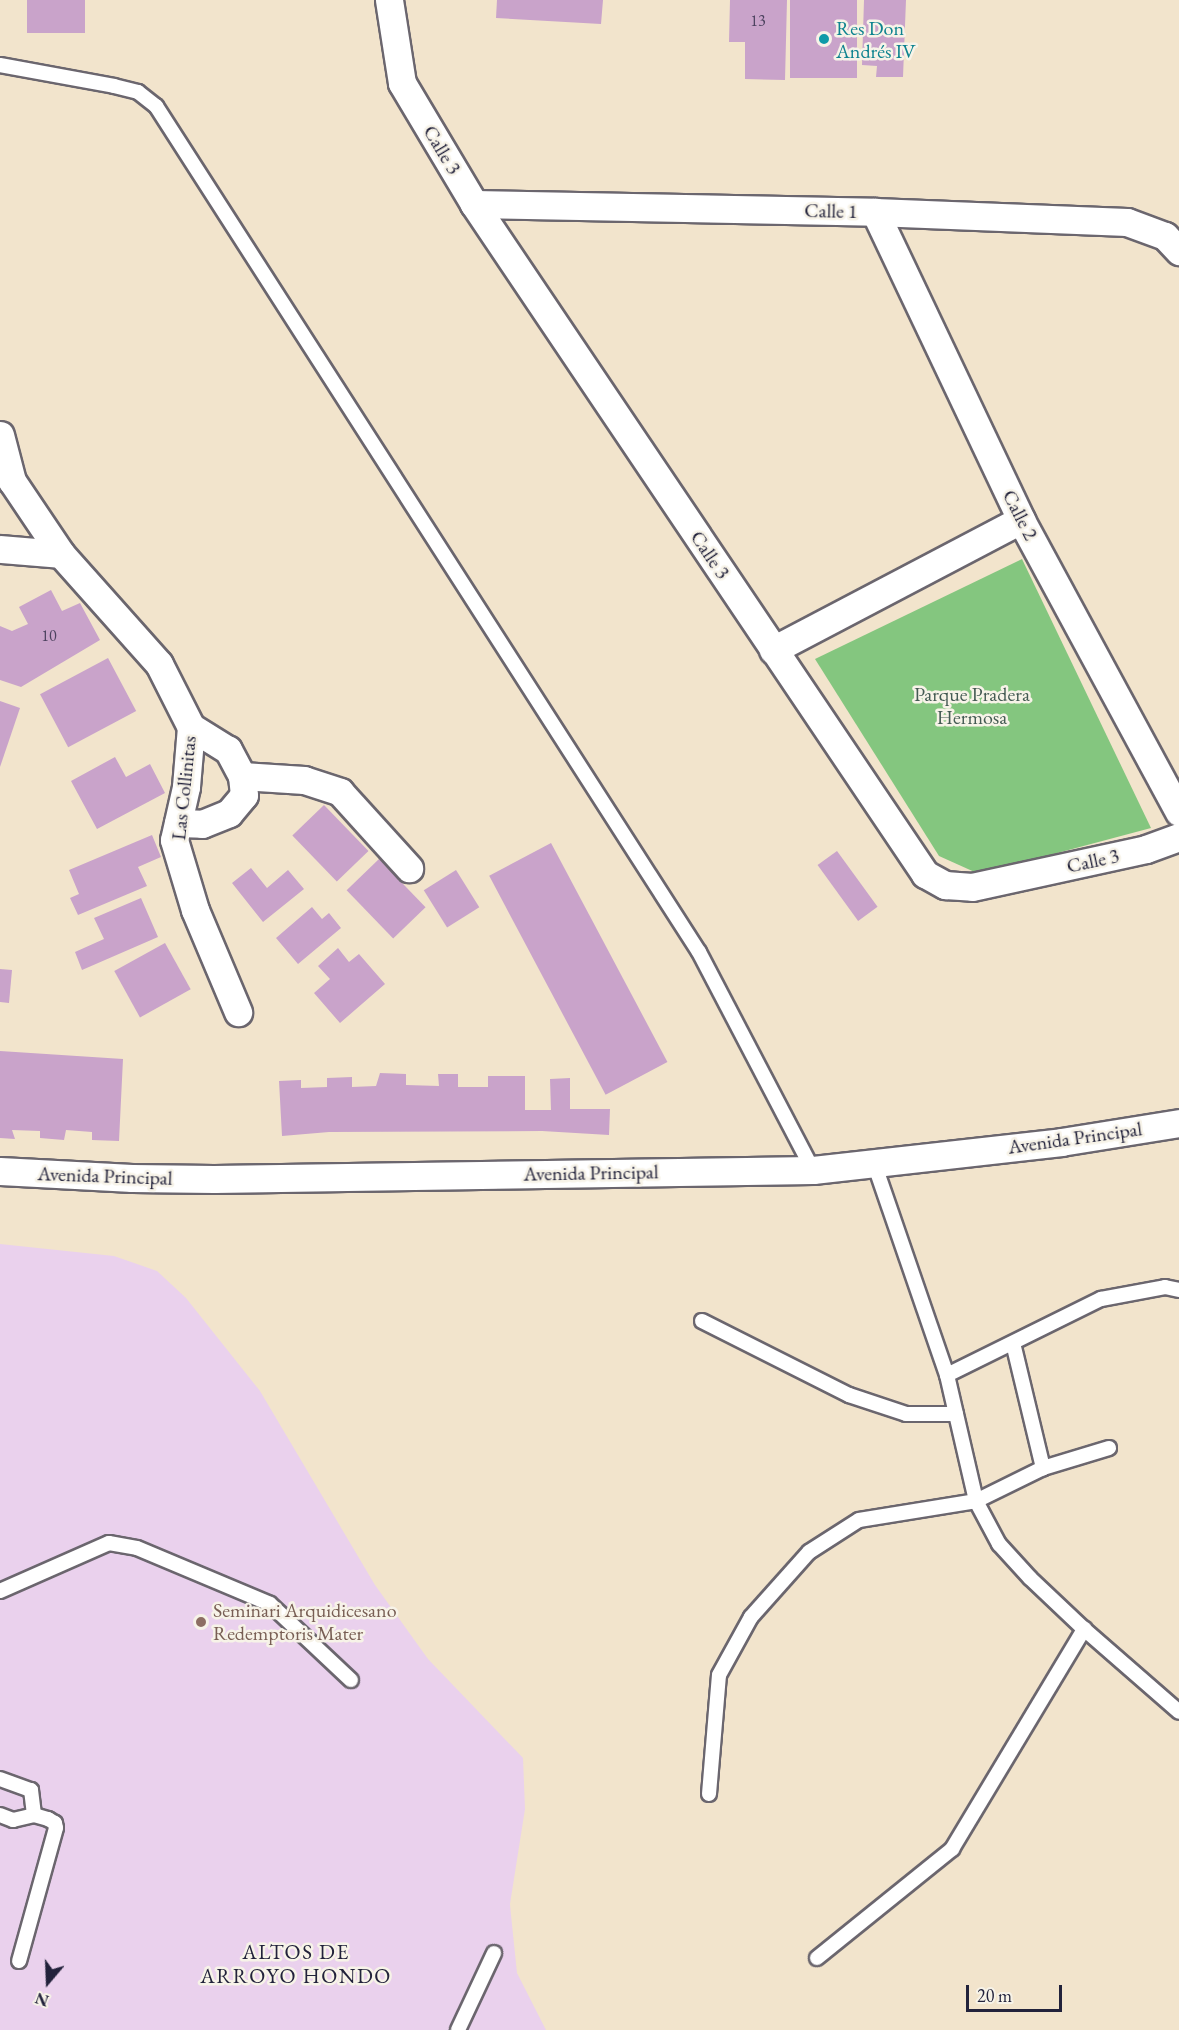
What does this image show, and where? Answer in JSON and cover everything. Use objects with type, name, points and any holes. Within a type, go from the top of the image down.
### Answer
[{"type":"street","name":"Calle 3","points":[[389,0],[402,83],[474,204],[925,874],[945,885],[972,887],[1146,849],[1179,837]]},
{"type":"street","name":"Calle 1","points":[[474,204],[875,212],[1127,222],[1165,236],[1179,251]]},
{"type":"street","name":"Calle 2","points":[[875,212],[1021,520],[1179,812]]},
{"type":"street","name":"Las Collinitas","points":[[0,435],[12,481],[62,554],[159,664],[191,727],[186,787],[174,840],[195,910],[238,1012]]},
{"type":"street","points":[[773,650],[1021,520]]},
{"type":"street","points":[[0,549],[62,554]]},
{"type":"street","points":[[178,823],[202,824],[229,813],[244,795],[242,776],[228,750],[191,727]]},
{"type":"street","points":[[242,776],[304,780],[340,792],[409,867]]},
{"type":"street","name":"Avenida Principal","points":[[0,1171],[132,1179],[214,1179],[813,1170],[1061,1142],[1179,1123]]},
{"type":"lane","points":[[0,65],[138,92],[156,106],[699,952],[813,1170]]},
{"type":"lane","points":[[874,1163],[947,1375],[976,1501],[999,1544],[1084,1629],[1179,1712]]},
{"type":"lane","points":[[947,1375],[1101,1299],[1165,1287],[1179,1290]]},
{"type":"lane","points":[[702,1321],[849,1395],[906,1414],[956,1414]]},
{"type":"lane","points":[[1013,1343],[1043,1468]]},
{"type":"lane","points":[[709,1794],[719,1675],[751,1617],[809,1552],[859,1520],[976,1501],[1043,1468],[1109,1448]]},
{"type":"lane","points":[[0,1591],[109,1543],[137,1548],[270,1604],[351,1680]]},
{"type":"lane","points":[[817,1958],[952,1849],[1084,1629]]},
{"type":"lane","points":[[0,1779],[31,1790],[34,1815]]},
{"type":"lane","points":[[0,1815],[13,1820],[34,1815],[55,1823],[56,1828],[19,1961]]},
{"type":"lane","points":[[458,2030],[494,1953]]},
{"type":"shaded area","name":"Seminari Arquidicesano Redemptoris Mater","points":[[0,1244],[114,1256],[157,1271],[186,1298],[260,1391],[375,1585],[428,1659],[523,1758],[525,1809],[510,1904],[517,1973],[546,2030],[0,2030]]},
{"type":"green space","name":"Parque Pradera Hermosa","points":[[1022,559],[1151,828],[979,874],[939,856],[815,659]]},
{"type":"building","points":[[27,0],[85,0],[85,33],[27,33]]},
{"type":"building","points":[[497,0],[603,0],[601,24],[496,18]]},
{"type":"building","points":[[730,0],[787,0],[785,80],[745,79],[745,42],[729,42]]},
{"type":"building","name":"Res Don Andrés IV","points":[[790,0],[857,0],[857,78],[790,78]]},
{"type":"building","points":[[864,0],[906,0],[903,77],[876,77],[877,66],[862,65]]},
{"type":"building","points":[[51,590],[62,611],[80,603],[100,640],[21,687],[0,680],[0,626],[12,631],[28,624],[19,607]]},
{"type":"building","points":[[108,658],[136,711],[68,747],[40,694]]},
{"type":"building","points":[[0,701],[20,708],[0,767]]},
{"type":"building","points":[[115,757],[126,777],[150,764],[165,793],[97,829],[71,781]]},
{"type":"building","points":[[324,805],[368,851],[337,882],[292,836]]},
{"type":"building","points":[[152,835],[161,857],[138,867],[147,886],[78,915],[70,898],[79,894],[69,870]]},
{"type":"building","points":[[551,843],[667,1062],[606,1095],[489,876]]},
{"type":"building","points":[[837,851],[878,907],[858,921],[818,865]]},
{"type":"building","points":[[379,859],[426,907],[393,938],[347,890]]},
{"type":"building","points":[[251,868],[267,888],[288,870],[304,889],[263,922],[232,883]]},
{"type":"building","points":[[456,870],[479,907],[447,927],[424,890]]},
{"type":"building","points":[[141,898],[158,937],[82,970],[75,952],[104,939],[94,918]]},
{"type":"building","points":[[312,907],[322,919],[329,913],[341,928],[298,964],[276,938]]},
{"type":"building","points":[[165,943],[191,989],[140,1017],[114,971]]},
{"type":"building","points":[[338,948],[349,962],[359,954],[385,984],[340,1023],[314,993],[330,979],[318,966]]},
{"type":"building","points":[[0,969],[12,970],[9,1003],[0,1002]]},
{"type":"building","points":[[0,1051],[123,1059],[119,1141],[92,1140],[92,1132],[66,1130],[64,1140],[40,1138],[40,1131],[12,1130],[15,1139],[0,1138]]},
{"type":"building","points":[[380,1073],[406,1074],[406,1085],[439,1086],[438,1074],[458,1074],[458,1087],[488,1087],[488,1076],[525,1076],[525,1110],[551,1110],[550,1079],[570,1078],[570,1109],[610,1109],[609,1135],[542,1131],[329,1132],[282,1136],[279,1081],[301,1080],[301,1088],[327,1087],[327,1078],[352,1077],[352,1087],[376,1086]]},
{"type":"place","name":"Res Don Andrés IV","points":[[824,39]]},
{"type":"place","name":"Seminari Arquidicesano Redemptoris Mater","points":[[201,1622]]},
{"type":"district","name":"ALTOS DE ARROYO HONDO","points":[[296,1964]]}]
